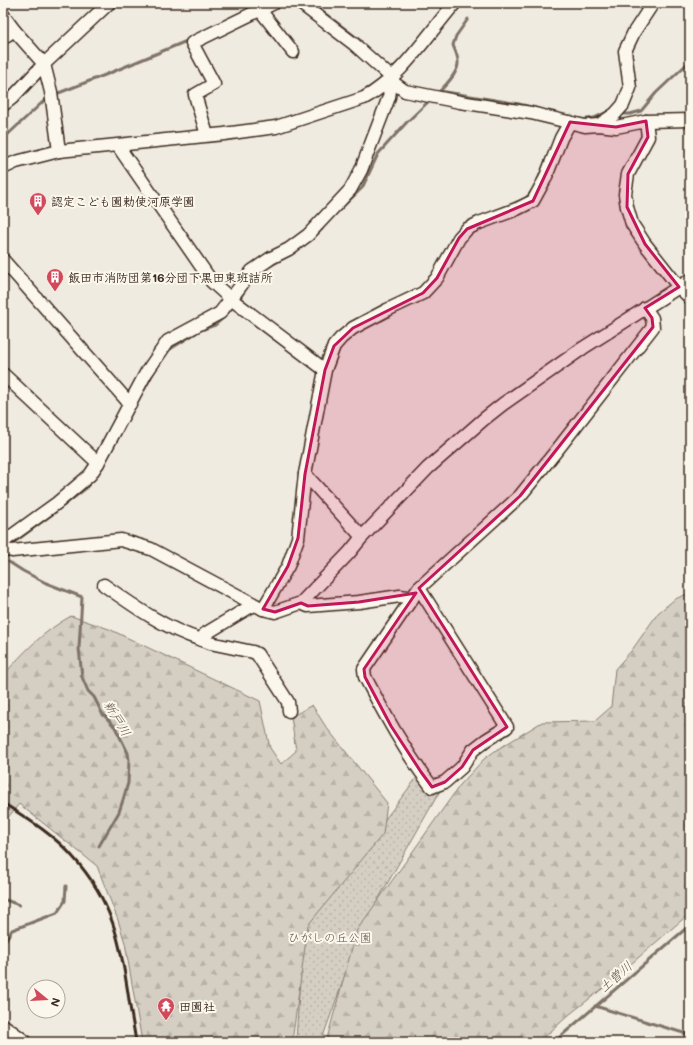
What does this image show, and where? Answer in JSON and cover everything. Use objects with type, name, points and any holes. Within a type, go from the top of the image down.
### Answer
[{"type":"street","points":[[3,105],[109,3]]},
{"type":"street","points":[[207,135],[195,95],[214,84],[192,43],[274,3]]},
{"type":"street","points":[[300,3],[354,44],[392,78],[394,83],[405,91],[460,102],[531,113],[585,126],[599,125],[616,127],[646,121],[690,120]]},
{"type":"street","points":[[3,168],[16,162],[59,151],[118,146],[276,127],[364,98],[375,92],[392,78],[455,3]]},
{"type":"street","points":[[599,125],[615,114],[623,104],[630,88],[626,51],[634,32],[653,3]]},
{"type":"street","points":[[260,10],[292,52]]},
{"type":"street","points":[[3,15],[44,64],[51,92],[59,151]]},
{"type":"street","points":[[3,38],[14,30]]},
{"type":"street","points":[[3,542],[51,508],[90,475],[98,463],[146,373],[168,341],[220,313],[252,271],[308,235],[350,190],[361,170],[389,97],[392,78]]},
{"type":"street","points":[[646,121],[648,137],[628,174],[625,194],[627,208],[632,224],[644,244],[679,287],[690,298]]},
{"type":"street","points":[[202,640],[205,634],[248,608],[259,607],[288,566],[298,538],[305,474],[325,370],[334,346],[341,338],[354,328],[423,293],[437,278],[450,257],[459,238],[467,230],[479,223],[517,209],[533,201],[545,179],[561,138],[570,122]]},
{"type":"street","points":[[118,146],[212,282],[231,299],[325,370]]},
{"type":"street","points":[[3,260],[130,404]]},
{"type":"street","points":[[3,549],[12,552],[121,540],[152,549],[259,607],[275,612],[301,603],[428,468],[484,419],[583,348],[690,280]]},
{"type":"street","points":[[419,588],[507,727],[473,750],[462,767],[445,782],[432,787],[391,726],[365,677],[364,669],[419,588],[520,496],[561,446],[653,327],[652,318],[645,308]]},
{"type":"street","points":[[3,374],[98,463]]},
{"type":"street","points":[[305,474],[362,537]]},
{"type":"street","points":[[104,585],[153,618],[172,628],[210,643],[257,654],[288,702],[290,711]]},
{"type":"street","points":[[301,603],[308,606],[359,602],[400,596],[407,597],[412,600]]},
{"type":"street","points":[[3,1025],[26,1042]]},
{"type":"highlighted area","points":[[646,121],[648,137],[628,174],[627,207],[645,244],[679,287],[645,308],[652,318],[653,327],[520,496],[419,588],[507,727],[473,750],[462,767],[445,782],[432,787],[391,726],[365,677],[364,669],[416,593],[359,602],[308,606],[301,603],[275,612],[263,609],[288,566],[298,538],[305,474],[325,370],[334,346],[353,328],[423,293],[437,278],[459,238],[467,229],[533,201],[570,122],[616,127]]},
{"type":"green space","points":[[690,593],[690,913],[539,1042],[326,1042],[357,930],[460,785],[484,759],[542,722],[595,721],[611,707],[615,669],[632,650],[658,613],[675,599]]},
{"type":"green space","points":[[71,616],[109,629],[260,701],[270,748],[281,764],[296,751],[291,717],[312,705],[326,727],[387,803],[383,834],[308,925],[292,1042],[142,1042],[125,943],[118,920],[97,866],[19,804],[3,822],[3,676],[34,643],[52,628]]},
{"type":"green space","name":"ひがしの丘公園","points":[[421,772],[432,787],[445,782],[362,928],[321,1042],[296,1042],[303,927]]},
{"type":"waterway","points":[[311,3],[361,41]]},
{"type":"waterway","points":[[439,92],[456,72],[458,59],[453,45],[456,36],[468,19]]},
{"type":"waterway","points":[[56,94],[189,40]]},
{"type":"waterway","points":[[625,114],[641,111],[656,93],[690,61]]},
{"type":"waterway","points":[[440,91],[535,108]]},
{"type":"waterway","points":[[3,139],[46,99]]},
{"type":"waterway","points":[[335,214],[362,188],[378,154],[407,122],[428,102]]},
{"type":"waterway","points":[[581,120],[594,118],[613,109]]},
{"type":"waterway","points":[[492,212],[525,199],[535,186],[547,158]]},
{"type":"waterway","points":[[312,239],[322,229]]},
{"type":"waterway","points":[[270,266],[289,255]]},
{"type":"waterway","points":[[240,298],[247,287]]},
{"type":"waterway","points":[[201,330],[215,325],[231,309]]},
{"type":"waterway","points":[[382,320],[396,312]]},
{"type":"waterway","points":[[167,351],[196,333]]},
{"type":"waterway","points":[[144,390],[157,366]]},
{"type":"waterway","points":[[107,458],[139,398]]},
{"type":"waterway","points":[[63,506],[85,489],[94,478]]},
{"type":"waterway","points":[[13,543],[58,510]]},
{"type":"waterway","name":"新戸川","points":[[9,562],[46,583],[82,597],[79,648],[82,677],[88,691],[94,697],[102,713],[115,727],[128,753],[129,760],[128,783],[119,812],[99,846]]},
{"type":"waterway","name":"新戸川","points":[[3,944],[12,930],[57,913],[65,901],[66,886]]},
{"type":"waterway","points":[[3,899],[19,905]]},
{"type":"waterway","name":"土曽川","points":[[554,1042],[690,925]]},
{"type":"waterway","points":[[595,1006],[690,1035]]},
{"type":"railway","points":[[3,803],[40,828],[66,849],[87,873],[98,890],[113,924],[118,942],[136,1042]]},
{"type":"place","name":"認定こども園勅使河原学園","points":[[38,216]]},
{"type":"place","name":"飯田市消防団第16分団下黒田東班詰所","points":[[55,292]]},
{"type":"place","name":"田園社","points":[[166,1021]]}]
